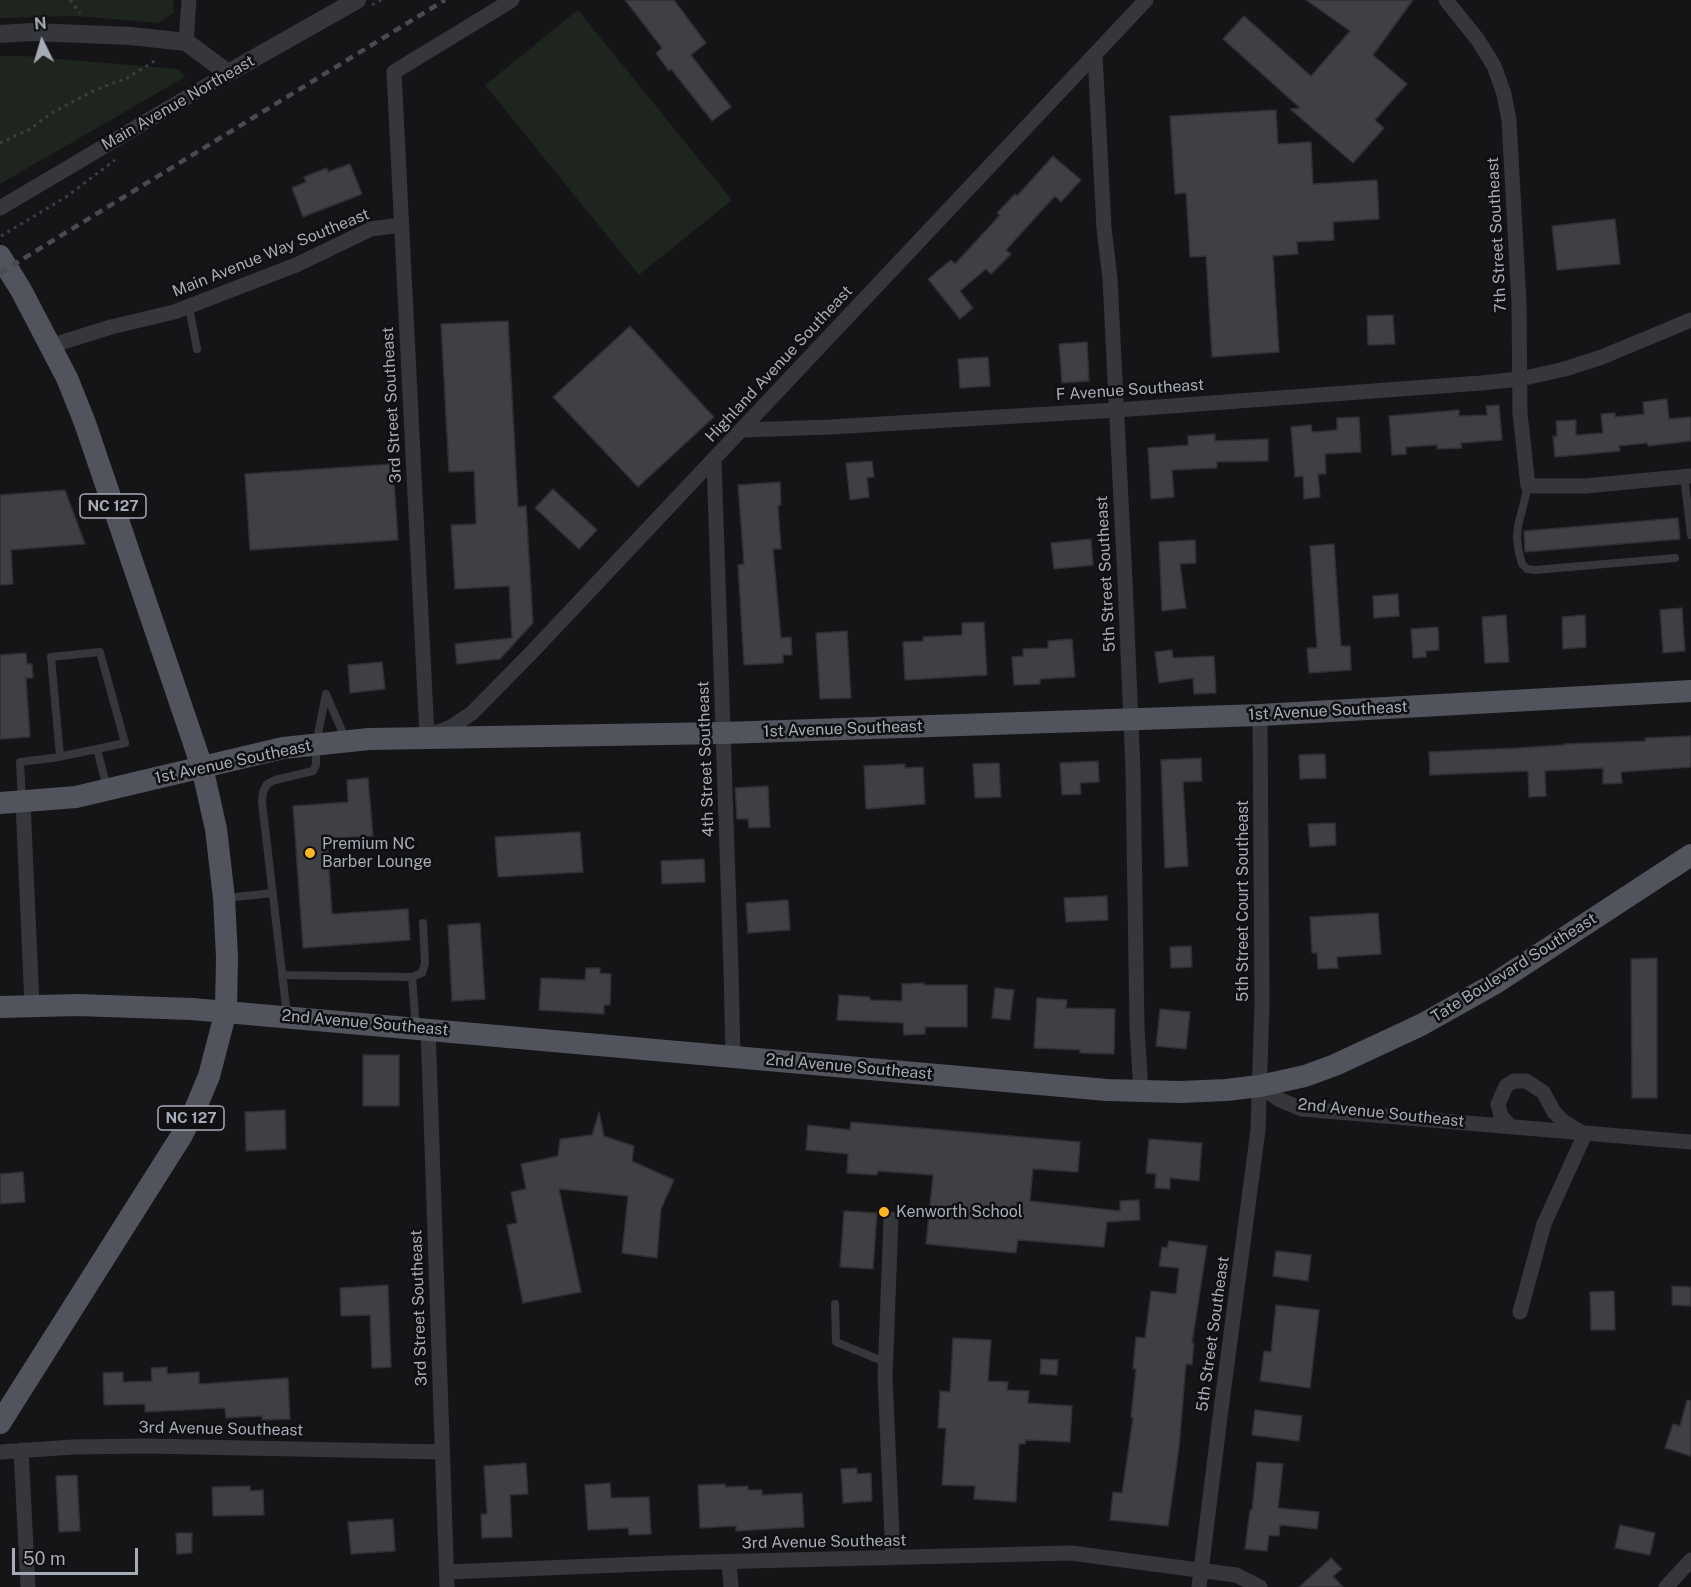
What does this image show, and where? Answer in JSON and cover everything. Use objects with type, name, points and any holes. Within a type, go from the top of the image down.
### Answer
[{"type":"main road","name":"NC 127","points":[[0,256],[21,290],[67,378],[85,423],[202,766],[216,829],[224,898],[227,957],[226,1011],[209,1076],[182,1135],[0,1423]]},
{"type":"main road","name":"1st Avenue Southeast","points":[[0,803],[76,797],[283,748],[346,741],[427,736],[723,733],[1260,715],[1691,691]]},
{"type":"main road","name":"Tate Boulevard Southeast","points":[[1260,1086],[1305,1076],[1335,1065],[1430,1020],[1494,984],[1691,855]]},
{"type":"main road","name":"2nd Avenue Southeast","points":[[0,1006],[159,1006],[226,1011],[1141,1092],[1226,1090],[1260,1086]]},
{"type":"street","points":[[186,42],[189,0]]},
{"type":"street","name":"Main Avenue Northeast","points":[[0,208],[228,73],[357,0]]},
{"type":"street","name":"3rd Street Southeast","points":[[427,736],[394,72],[512,0]]},
{"type":"street","name":"Highland Avenue Southeast","points":[[427,736],[451,727],[472,713],[714,460],[1146,0]]},
{"type":"street","name":"7th Street Southeast","points":[[1446,0],[1478,40],[1494,66],[1509,120],[1518,291],[1520,413],[1528,486]]},
{"type":"street","points":[[0,34],[32,32],[130,36],[186,42],[228,73]]},
{"type":"street","name":"5th Street Southeast","points":[[1095,55],[1117,410],[1133,770],[1137,1027],[1141,1092]]},
{"type":"street","name":"Main Avenue Way Southeast","points":[[50,346],[111,327],[189,307],[296,266],[370,229],[401,225]]},
{"type":"street","name":"F Avenue Southeast","points":[[742,430],[1117,410],[1481,384],[1520,379],[1565,369],[1602,357],[1691,320]]},
{"type":"street","name":"4th Street Southeast","points":[[714,460],[733,1057]]},
{"type":"street","points":[[1528,486],[1586,486],[1688,476]]},
{"type":"street","name":"5th Street Court Southeast","points":[[1260,715],[1262,1003],[1260,1086]]},
{"type":"street","points":[[23,802],[32,1005]]},
{"type":"street","name":"3rd Street Southeast","points":[[422,1028],[447,1580]]},
{"type":"street","points":[[1510,1126],[1501,1116],[1498,1104],[1506,1086],[1514,1081],[1526,1081],[1543,1092],[1554,1112],[1564,1122],[1585,1134],[1544,1224],[1521,1312]]},
{"type":"street","name":"5th Street Southeast","points":[[1199,1587],[1258,1130],[1260,1086]]},
{"type":"street","name":"2nd Avenue Southeast","points":[[1260,1086],[1278,1099],[1302,1109],[1691,1142]]},
{"type":"street","points":[[891,1219],[885,1362],[893,1558]]},
{"type":"street","name":"3rd Avenue Southeast","points":[[0,1452],[147,1446],[442,1452]]},
{"type":"street","points":[[21,1450],[28,1587]]},
{"type":"street","name":"3rd Avenue Southeast","points":[[447,1580],[669,1563],[1071,1553],[1236,1575],[1260,1587]]},
{"type":"street","points":[[1666,1587],[1691,1560]]},
{"type":"street","points":[[729,1562],[731,1587]]},
{"type":"lane","points":[[189,307],[197,349]]},
{"type":"lane","points":[[1688,476],[1691,535]]},
{"type":"lane","points":[[1528,486],[1517,532],[1519,553],[1522,564],[1527,569],[1675,558]]},
{"type":"lane","points":[[23,802],[20,762],[60,756],[97,749],[124,742],[100,652],[51,657],[60,756]]},
{"type":"lane","points":[[287,1016],[262,802],[263,792],[267,784],[275,780],[313,771],[316,765],[316,744],[326,694],[346,741]]},
{"type":"lane","points":[[97,749],[107,789]]},
{"type":"lane","points":[[224,898],[273,893]]},
{"type":"lane","points":[[282,975],[412,977],[422,973],[425,963],[423,923]]},
{"type":"lane","points":[[412,977],[422,1028]]},
{"type":"lane","points":[[835,1304],[836,1342],[885,1362]]},
{"type":"path","points":[[70,0],[80,13]]},
{"type":"path","points":[[0,143],[30,129],[52,113],[95,90],[127,78],[156,60]]},
{"type":"path","points":[[0,236],[48,207]]},
{"type":"shaded area","points":[[0,0],[173,0],[174,13],[158,23],[78,16],[0,18]]},
{"type":"shaded area","points":[[578,10],[732,200],[639,275],[485,85]]},
{"type":"shaded area","points":[[0,56],[178,69],[185,77],[0,184]]},
{"type":"building","points":[[625,0],[674,0],[706,43],[691,55],[731,107],[712,121],[656,53],[662,48]]},
{"type":"building","points":[[1306,0],[1413,0],[1373,55],[1407,84],[1375,120],[1384,128],[1353,163],[1290,109],[1300,108],[1223,39],[1244,16],[1311,76],[1350,31]]},
{"type":"building","points":[[1276,110],[1278,144],[1311,142],[1313,184],[1377,180],[1379,219],[1333,222],[1334,240],[1297,242],[1298,254],[1273,256],[1279,352],[1212,357],[1206,256],[1190,257],[1186,193],[1175,194],[1170,116]]},
{"type":"building","points":[[1053,156],[1081,180],[1061,202],[1055,196],[1006,250],[1011,254],[991,274],[986,269],[960,291],[973,308],[960,319],[928,279],[951,260],[955,264],[1000,215],[997,213],[1015,194],[1017,196]]},
{"type":"building","points":[[350,164],[362,194],[303,217],[292,188],[306,182],[304,177],[327,168],[328,172]]},
{"type":"building","points":[[1615,219],[1620,264],[1557,270],[1552,226]]},
{"type":"building","points":[[1393,315],[1395,344],[1368,345],[1367,316]]},
{"type":"building","points":[[508,321],[518,507],[526,506],[533,623],[500,659],[457,664],[455,644],[512,638],[509,586],[455,589],[451,525],[476,524],[474,471],[449,472],[441,324]]},
{"type":"building","points":[[630,326],[714,417],[638,487],[553,397]]},
{"type":"building","points":[[1087,342],[1089,381],[1062,383],[1059,344]]},
{"type":"building","points":[[988,357],[990,386],[960,388],[958,359]]},
{"type":"building","points":[[1667,399],[1669,419],[1691,417],[1691,441],[1648,446],[1647,443],[1619,446],[1620,451],[1555,457],[1553,436],[1557,436],[1556,421],[1576,420],[1576,435],[1603,433],[1601,414],[1615,413],[1615,417],[1644,414],[1643,402]]},
{"type":"building","points":[[1499,405],[1502,440],[1461,443],[1462,448],[1437,449],[1437,445],[1406,447],[1406,454],[1392,455],[1389,416],[1459,410],[1459,416],[1487,415],[1486,406]]},
{"type":"building","points":[[1359,417],[1361,452],[1325,454],[1326,474],[1318,474],[1320,497],[1304,499],[1303,476],[1295,477],[1291,427],[1311,425],[1312,432],[1337,430],[1337,418]]},
{"type":"building","points":[[1215,434],[1215,441],[1268,439],[1268,461],[1217,462],[1217,468],[1172,470],[1174,497],[1151,499],[1148,448],[1188,445],[1188,436]]},
{"type":"building","points":[[872,461],[874,477],[867,478],[869,497],[850,500],[846,463]]},
{"type":"building","points":[[393,464],[398,540],[250,550],[245,474]]},
{"type":"building","points":[[780,482],[781,505],[778,506],[781,549],[773,549],[781,638],[791,637],[792,655],[783,655],[783,663],[744,665],[738,565],[744,564],[738,485]]},
{"type":"building","points":[[553,489],[597,530],[579,549],[535,508]]},
{"type":"building","points":[[65,490],[85,544],[11,550],[13,584],[0,585],[0,495]]},
{"type":"building","points":[[1678,518],[1680,539],[1525,552],[1524,531]]},
{"type":"building","points":[[1091,539],[1093,565],[1054,569],[1051,543]]},
{"type":"building","points":[[1195,540],[1196,563],[1180,564],[1186,608],[1162,611],[1159,542]]},
{"type":"building","points":[[1334,544],[1341,646],[1350,646],[1351,670],[1309,673],[1307,648],[1317,648],[1310,546]]},
{"type":"building","points":[[1398,594],[1399,616],[1374,618],[1373,596]]},
{"type":"building","points":[[1682,608],[1685,651],[1663,653],[1660,610]]},
{"type":"building","points":[[1506,615],[1509,662],[1485,663],[1482,617]]},
{"type":"building","points":[[1585,615],[1586,647],[1563,649],[1562,617]]},
{"type":"building","points":[[984,622],[987,675],[905,680],[903,642],[923,641],[923,637],[962,635],[962,623]]},
{"type":"building","points":[[1438,627],[1439,650],[1426,651],[1426,657],[1413,658],[1411,629]]},
{"type":"building","points":[[847,631],[851,698],[820,699],[816,633]]},
{"type":"building","points":[[1072,639],[1075,677],[1040,679],[1040,684],[1014,685],[1012,657],[1023,656],[1023,649],[1048,648],[1048,641]]},
{"type":"building","points":[[1172,650],[1173,658],[1214,656],[1216,693],[1194,694],[1193,678],[1159,683],[1155,652]]},
{"type":"building","points":[[26,653],[27,664],[32,664],[33,678],[26,678],[30,737],[0,739],[0,655]]},
{"type":"building","points":[[382,662],[385,689],[350,693],[348,665]]},
{"type":"building","points":[[1691,736],[1691,767],[1621,772],[1622,783],[1603,784],[1603,768],[1545,771],[1546,796],[1529,797],[1528,771],[1430,775],[1429,752],[1645,741],[1645,738]]},
{"type":"building","points":[[1325,754],[1326,778],[1300,779],[1299,755]]},
{"type":"building","points":[[1201,758],[1202,781],[1183,782],[1188,866],[1165,868],[1161,760]]},
{"type":"building","points":[[1098,761],[1099,782],[1080,783],[1081,794],[1062,795],[1060,763]]},
{"type":"building","points":[[999,763],[1001,797],[975,798],[973,764]]},
{"type":"building","points":[[905,764],[905,768],[923,767],[925,804],[866,809],[864,766]]},
{"type":"building","points":[[368,778],[373,836],[327,839],[332,914],[408,909],[410,940],[303,948],[293,806],[348,802],[347,780]]},
{"type":"building","points":[[768,786],[770,827],[749,828],[748,819],[737,819],[735,788]]},
{"type":"building","points":[[1335,823],[1336,845],[1310,847],[1308,824]]},
{"type":"building","points":[[580,832],[583,872],[498,877],[495,837]]},
{"type":"building","points":[[704,859],[705,882],[662,884],[661,861]]},
{"type":"building","points":[[1107,896],[1108,920],[1066,922],[1064,898]]},
{"type":"building","points":[[788,900],[790,930],[748,933],[746,903]]},
{"type":"building","points":[[1378,913],[1381,954],[1337,957],[1338,968],[1318,969],[1317,953],[1312,953],[1310,917]]},
{"type":"building","points":[[480,923],[485,999],[452,1001],[448,925]]},
{"type":"building","points":[[1191,946],[1192,967],[1171,968],[1170,947]]},
{"type":"building","points":[[1657,958],[1657,1098],[1632,1098],[1631,959]]},
{"type":"building","points":[[586,968],[600,968],[600,973],[611,974],[610,1005],[604,1005],[604,1014],[539,1010],[541,978],[585,980]]},
{"type":"building","points":[[924,983],[924,985],[967,985],[967,1027],[925,1027],[925,1034],[904,1035],[903,1023],[837,1020],[839,995],[870,997],[870,1000],[902,1001],[902,984]]},
{"type":"building","points":[[995,988],[1014,990],[1010,1020],[992,1018]]},
{"type":"building","points":[[1037,998],[1067,1000],[1066,1008],[1115,1009],[1114,1054],[1034,1048]]},
{"type":"building","points":[[1160,1009],[1190,1012],[1186,1049],[1156,1046]]},
{"type":"building","points":[[363,1055],[399,1055],[399,1106],[363,1106]]},
{"type":"building","points":[[285,1110],[286,1149],[246,1151],[245,1112]]},
{"type":"building","points":[[599,1112],[604,1136],[634,1146],[632,1161],[674,1180],[661,1209],[657,1258],[622,1253],[628,1196],[559,1189],[581,1292],[523,1303],[507,1225],[517,1223],[511,1192],[526,1189],[521,1164],[558,1156],[560,1139],[592,1135]]},
{"type":"building","points":[[851,1122],[1080,1142],[1078,1172],[1033,1169],[1030,1201],[1120,1211],[1120,1201],[1139,1200],[1140,1220],[1107,1222],[1104,1247],[1018,1240],[1016,1253],[926,1244],[933,1175],[878,1171],[877,1175],[847,1173],[848,1154],[806,1150],[808,1125],[850,1130]]},
{"type":"building","points":[[1149,1139],[1202,1143],[1199,1181],[1170,1178],[1170,1189],[1155,1188],[1156,1174],[1146,1173]]},
{"type":"building","points":[[23,1172],[25,1202],[0,1204],[0,1174]]},
{"type":"building","points":[[844,1211],[877,1213],[873,1269],[840,1267]]},
{"type":"building","points":[[1169,1241],[1207,1246],[1192,1343],[1194,1343],[1192,1365],[1186,1364],[1179,1448],[1168,1526],[1110,1520],[1113,1492],[1122,1493],[1133,1418],[1131,1417],[1136,1369],[1133,1369],[1136,1337],[1145,1338],[1151,1291],[1176,1294],[1179,1268],[1159,1266],[1162,1247],[1167,1248]]},
{"type":"building","points":[[1276,1251],[1311,1255],[1308,1281],[1273,1276]]},
{"type":"building","points":[[388,1285],[391,1367],[372,1368],[370,1315],[341,1316],[340,1288]]},
{"type":"building","points":[[1672,1286],[1691,1287],[1691,1306],[1672,1305]]},
{"type":"building","points":[[1614,1291],[1615,1330],[1591,1330],[1590,1292]]},
{"type":"building","points":[[1276,1305],[1319,1310],[1310,1388],[1260,1381],[1264,1351],[1271,1352]]},
{"type":"building","points":[[953,1338],[991,1340],[988,1381],[1008,1382],[1007,1390],[1029,1391],[1028,1403],[1072,1406],[1070,1442],[1026,1440],[1025,1444],[1019,1444],[1016,1502],[974,1499],[975,1486],[942,1485],[946,1428],[938,1428],[940,1391],[950,1392]]},
{"type":"building","points":[[1041,1359],[1058,1360],[1057,1375],[1040,1374]]},
{"type":"building","points":[[167,1367],[167,1374],[199,1372],[199,1384],[288,1378],[290,1419],[262,1420],[262,1416],[226,1418],[225,1408],[145,1412],[145,1404],[104,1405],[103,1373],[123,1372],[123,1382],[152,1381],[151,1368]]},
{"type":"building","points":[[1687,1400],[1691,1401],[1691,1456],[1665,1448],[1673,1424],[1680,1426]]},
{"type":"building","points":[[1255,1410],[1302,1416],[1299,1441],[1252,1435]]},
{"type":"building","points":[[1257,1462],[1283,1464],[1278,1508],[1319,1512],[1317,1529],[1280,1525],[1279,1536],[1269,1535],[1267,1551],[1245,1549]]},
{"type":"building","points":[[526,1463],[528,1494],[510,1495],[512,1537],[482,1538],[481,1514],[487,1514],[484,1466]]},
{"type":"building","points":[[857,1468],[857,1474],[871,1473],[872,1501],[843,1503],[841,1469]]},
{"type":"building","points":[[77,1475],[80,1531],[59,1532],[56,1476]]},
{"type":"building","points":[[610,1483],[611,1498],[649,1497],[651,1534],[629,1535],[628,1528],[588,1530],[585,1485]]},
{"type":"building","points":[[725,1484],[725,1487],[748,1486],[748,1490],[762,1490],[762,1495],[802,1493],[804,1527],[736,1531],[736,1526],[700,1528],[698,1485]]},
{"type":"building","points":[[250,1486],[250,1491],[263,1490],[264,1515],[213,1516],[212,1487]]},
{"type":"building","points":[[393,1519],[395,1551],[351,1554],[348,1522]]},
{"type":"building","points":[[1620,1525],[1655,1533],[1650,1555],[1615,1548]]},
{"type":"building","points":[[176,1533],[192,1533],[192,1553],[177,1554]]},
{"type":"building","points":[[1331,1558],[1342,1569],[1333,1576],[1343,1587],[1299,1587]]},
{"type":"railway","points":[[0,273],[445,0]]},
{"type":"place","name":"Premium NC Barber Lounge","points":[[310,853]]},
{"type":"place","name":"Kenworth School","points":[[884,1212]]}]
